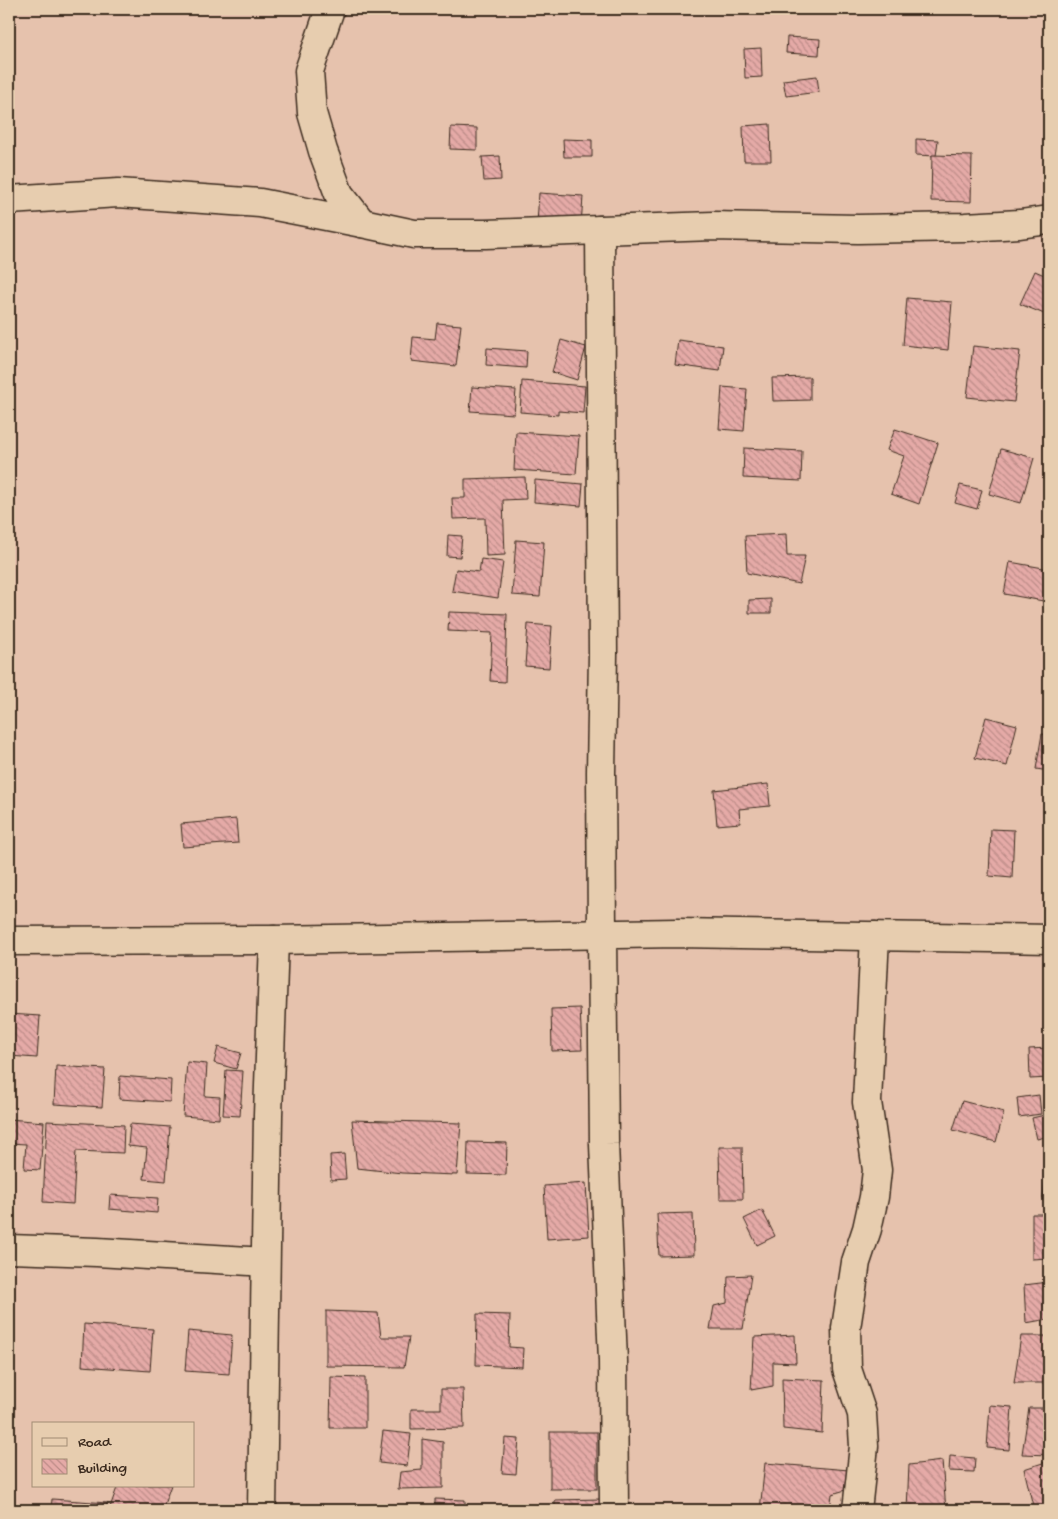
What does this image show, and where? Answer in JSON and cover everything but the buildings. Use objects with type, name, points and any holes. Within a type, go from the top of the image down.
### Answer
[{"type":"street","points":[[330,9],[309,71],[312,113],[323,151],[340,194],[362,224]]},
{"type":"street","points":[[9,200],[118,194],[260,203],[414,234],[485,234],[713,226],[858,229],[956,228],[1049,220]]},
{"type":"street","points":[[600,230],[604,1144],[613,1361],[614,1510]]},
{"type":"street","points":[[9,941],[274,940],[677,933],[1049,939]]},
{"type":"street","points":[[857,1510],[864,1446],[862,1414],[848,1369],[846,1328],[856,1262],[874,1197],[877,1170],[866,1102],[875,936]]},
{"type":"street","points":[[262,1510],[268,1114],[274,940]]},
{"type":"street","points":[[9,1249],[265,1262]]}]
